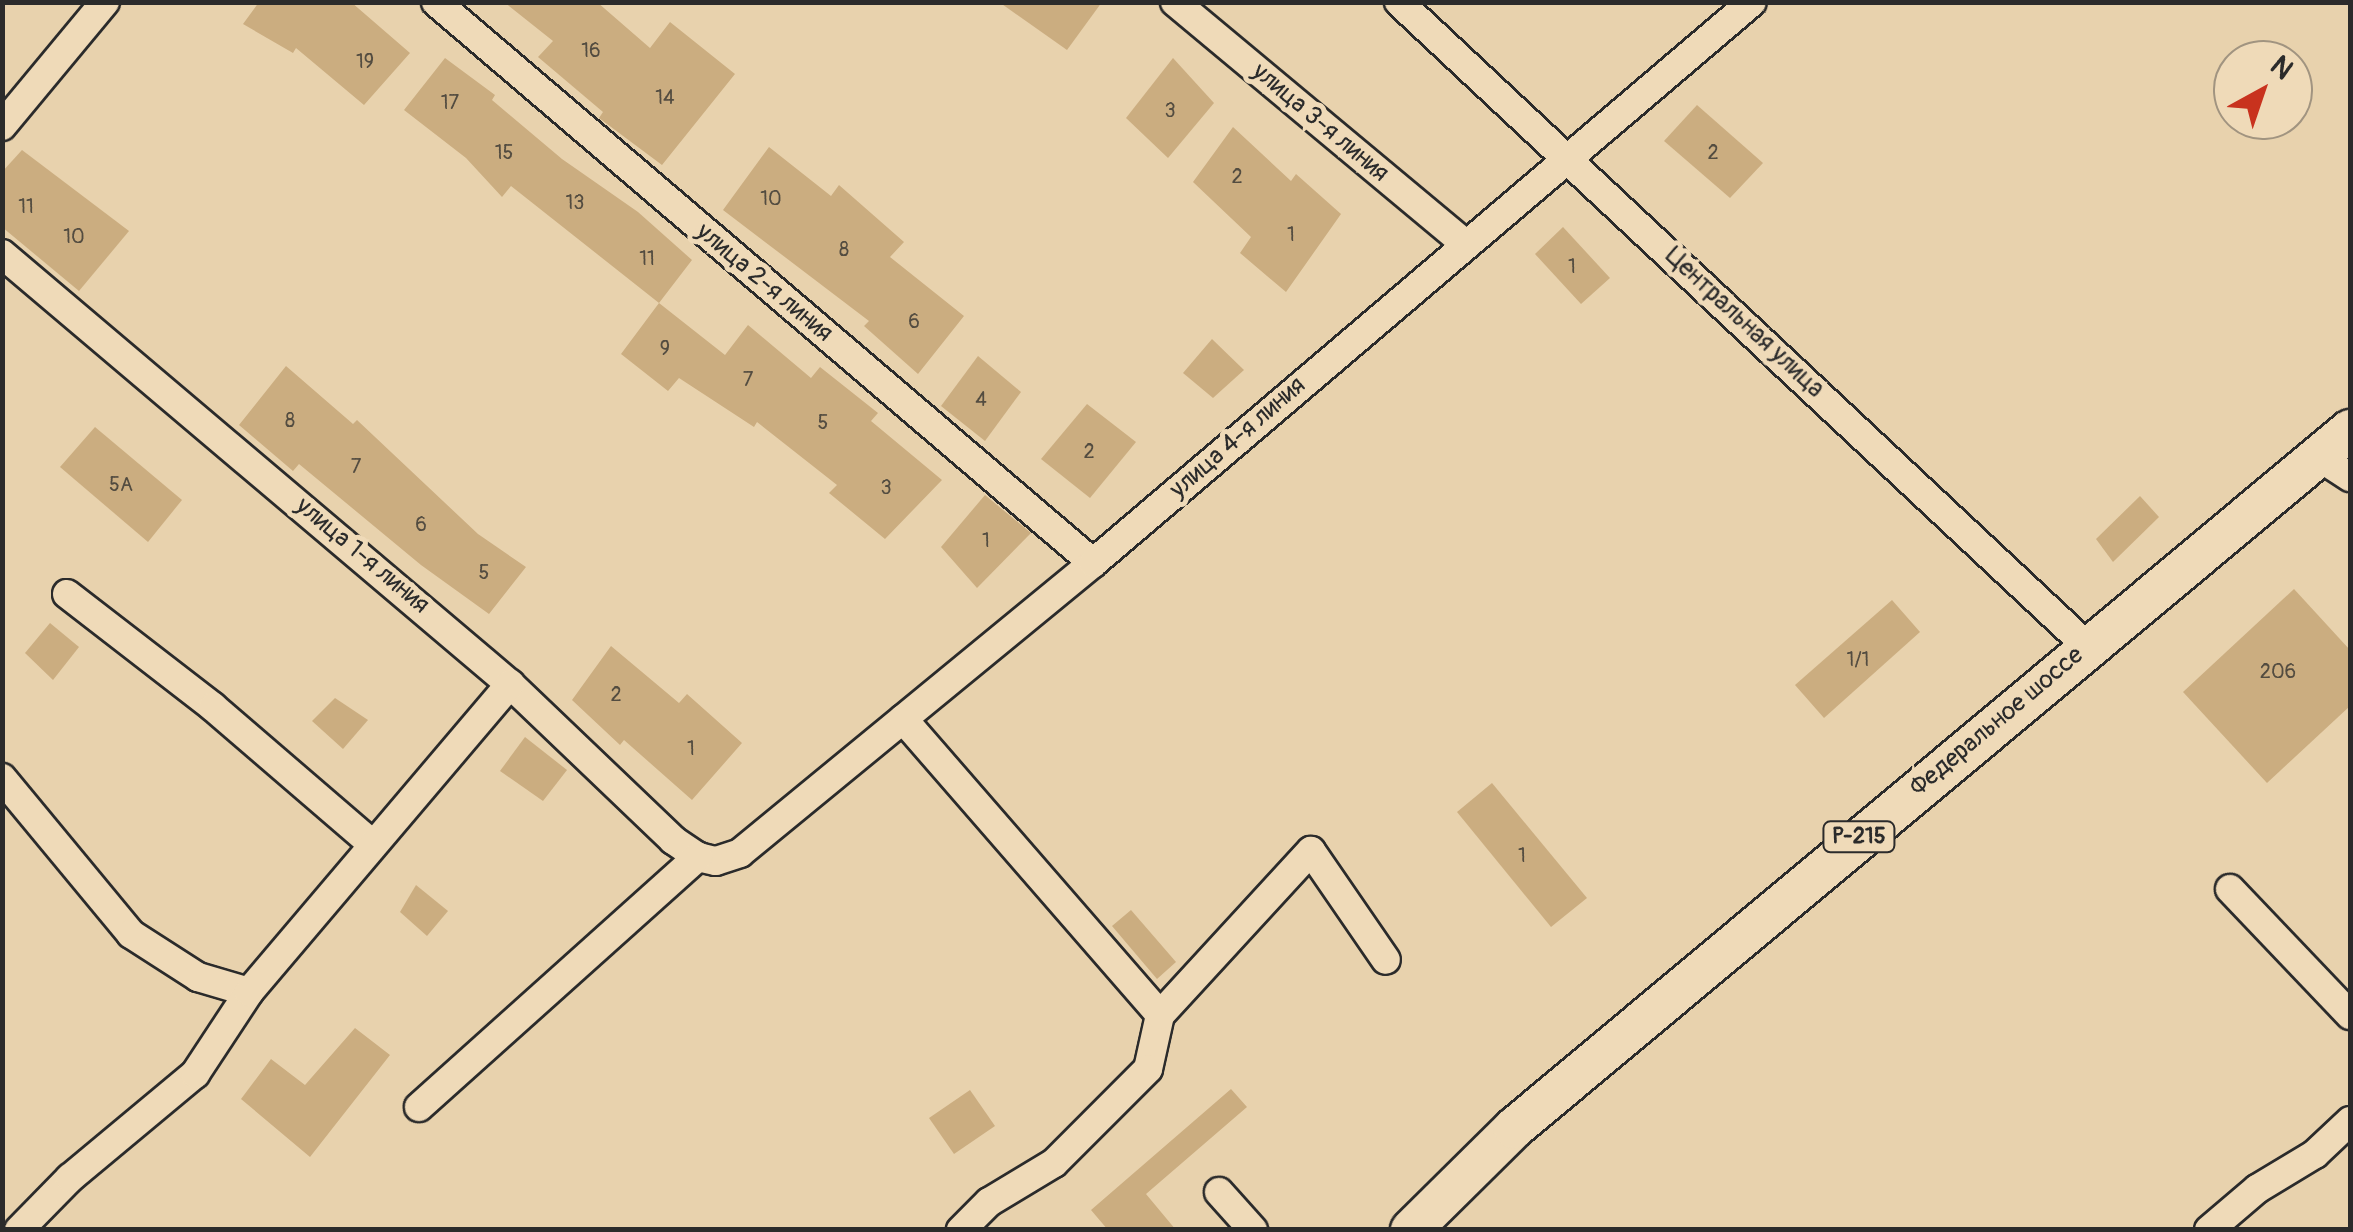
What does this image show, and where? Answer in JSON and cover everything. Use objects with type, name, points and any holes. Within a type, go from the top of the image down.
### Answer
[{"type":"highway","name":"Р-215","points":[[2335,467],[2350,430]]},
{"type":"highway","name":"Федеральное шоссе","points":[[1410,1230],[1514,1128],[2088,646],[2335,467]]},
{"type":"street","points":[[2,126],[105,2]]},
{"type":"street","name":"улица 2-я линия","points":[[436,2],[1093,564]]},
{"type":"street","name":"улица 3-я линия","points":[[1175,2],[1464,244]]},
{"type":"street","name":"Центральная улица","points":[[1399,2],[2088,646]]},
{"type":"street","name":"улица 4-я линия","points":[[419,1107],[707,859],[740,853],[1093,564],[1752,2]]},
{"type":"street","name":"улица 1-я линия","points":[[2,254],[510,684],[674,840],[707,859]]},
{"type":"street","points":[[67,594],[214,707],[372,844]]},
{"type":"street","points":[[19,1230],[70,1178],[195,1074],[250,992],[510,684]]},
{"type":"street","points":[[903,718],[1160,1015]]},
{"type":"street","points":[[2,778],[32,809],[131,934],[166,961],[198,977],[250,992]]},
{"type":"street","points":[[961,1230],[989,1202],[1054,1163],[1148,1069],[1160,1015],[1310,851],[1386,960]]},
{"type":"street","points":[[2230,889],[2350,1016]]},
{"type":"street","points":[[2209,1230],[2257,1189],[2315,1154],[2350,1121]]},
{"type":"street","points":[[1218,1192],[1253,1230]]},
{"type":"building","points":[[259,2],[351,2],[410,53],[364,105],[296,48],[293,53],[243,24]]},
{"type":"building","points":[[504,2],[597,2],[650,48],[670,22],[735,74],[662,165],[599,118],[603,112],[538,57],[553,41]]},
{"type":"building","points":[[999,2],[1102,2],[1067,50]]},
{"type":"building","points":[[445,58],[495,95],[492,100],[562,159],[638,212],[692,260],[659,303],[511,186],[502,197],[466,158],[404,110]]},
{"type":"building","points":[[1173,58],[1214,103],[1168,158],[1126,118]]},
{"type":"building","points":[[1697,105],[1763,163],[1730,198],[1664,141]]},
{"type":"building","points":[[1233,127],[1291,181],[1296,174],[1341,214],[1286,292],[1240,253],[1251,237],[1193,182]]},
{"type":"building","points":[[769,147],[831,196],[839,185],[904,242],[890,257],[964,316],[918,374],[864,326],[869,321],[723,210]]},
{"type":"building","points":[[22,150],[129,231],[79,291],[2,227],[2,172]]},
{"type":"building","points":[[1563,227],[1610,278],[1581,304],[1535,254]]},
{"type":"building","points":[[659,303],[725,355],[748,325],[811,378],[820,367],[878,413],[871,421],[942,480],[885,539],[829,493],[837,485],[757,422],[754,427],[679,378],[668,391],[621,354]]},
{"type":"building","points":[[1212,339],[1244,370],[1213,398],[1183,373]]},
{"type":"building","points":[[978,356],[1021,392],[985,441],[941,406]]},
{"type":"building","points":[[286,366],[353,424],[357,420],[478,534],[526,567],[489,614],[421,565],[299,464],[293,471],[239,425]]},
{"type":"building","points":[[1087,404],[1136,442],[1090,498],[1041,459]]},
{"type":"building","points":[[95,427],[182,500],[148,542],[60,467]]},
{"type":"building","points":[[985,495],[1031,533],[977,588],[941,547]]},
{"type":"building","points":[[2140,496],[2159,517],[2113,562],[2096,539]]},
{"type":"building","points":[[2294,589],[2350,650],[2350,706],[2267,783],[2183,692]]},
{"type":"building","points":[[1892,600],[1920,632],[1824,718],[1795,685]]},
{"type":"building","points":[[50,623],[79,647],[53,680],[25,653]]},
{"type":"building","points":[[611,646],[679,703],[687,694],[742,743],[692,800],[624,740],[620,745],[572,700]]},
{"type":"building","points":[[335,698],[368,720],[343,749],[312,721]]},
{"type":"building","points":[[525,737],[567,770],[543,801],[500,771]]},
{"type":"building","points":[[1492,783],[1587,898],[1551,927],[1457,812]]},
{"type":"building","points":[[416,885],[448,911],[427,936],[400,912]]},
{"type":"building","points":[[1131,910],[1176,962],[1157,979],[1112,926]]},
{"type":"building","points":[[355,1028],[390,1055],[310,1157],[241,1099],[271,1059],[305,1085]]},
{"type":"building","points":[[1231,1089],[1247,1107],[1146,1194],[1176,1230],[1108,1230],[1091,1210]]},
{"type":"building","points":[[970,1090],[995,1126],[954,1154],[929,1118]]}]
